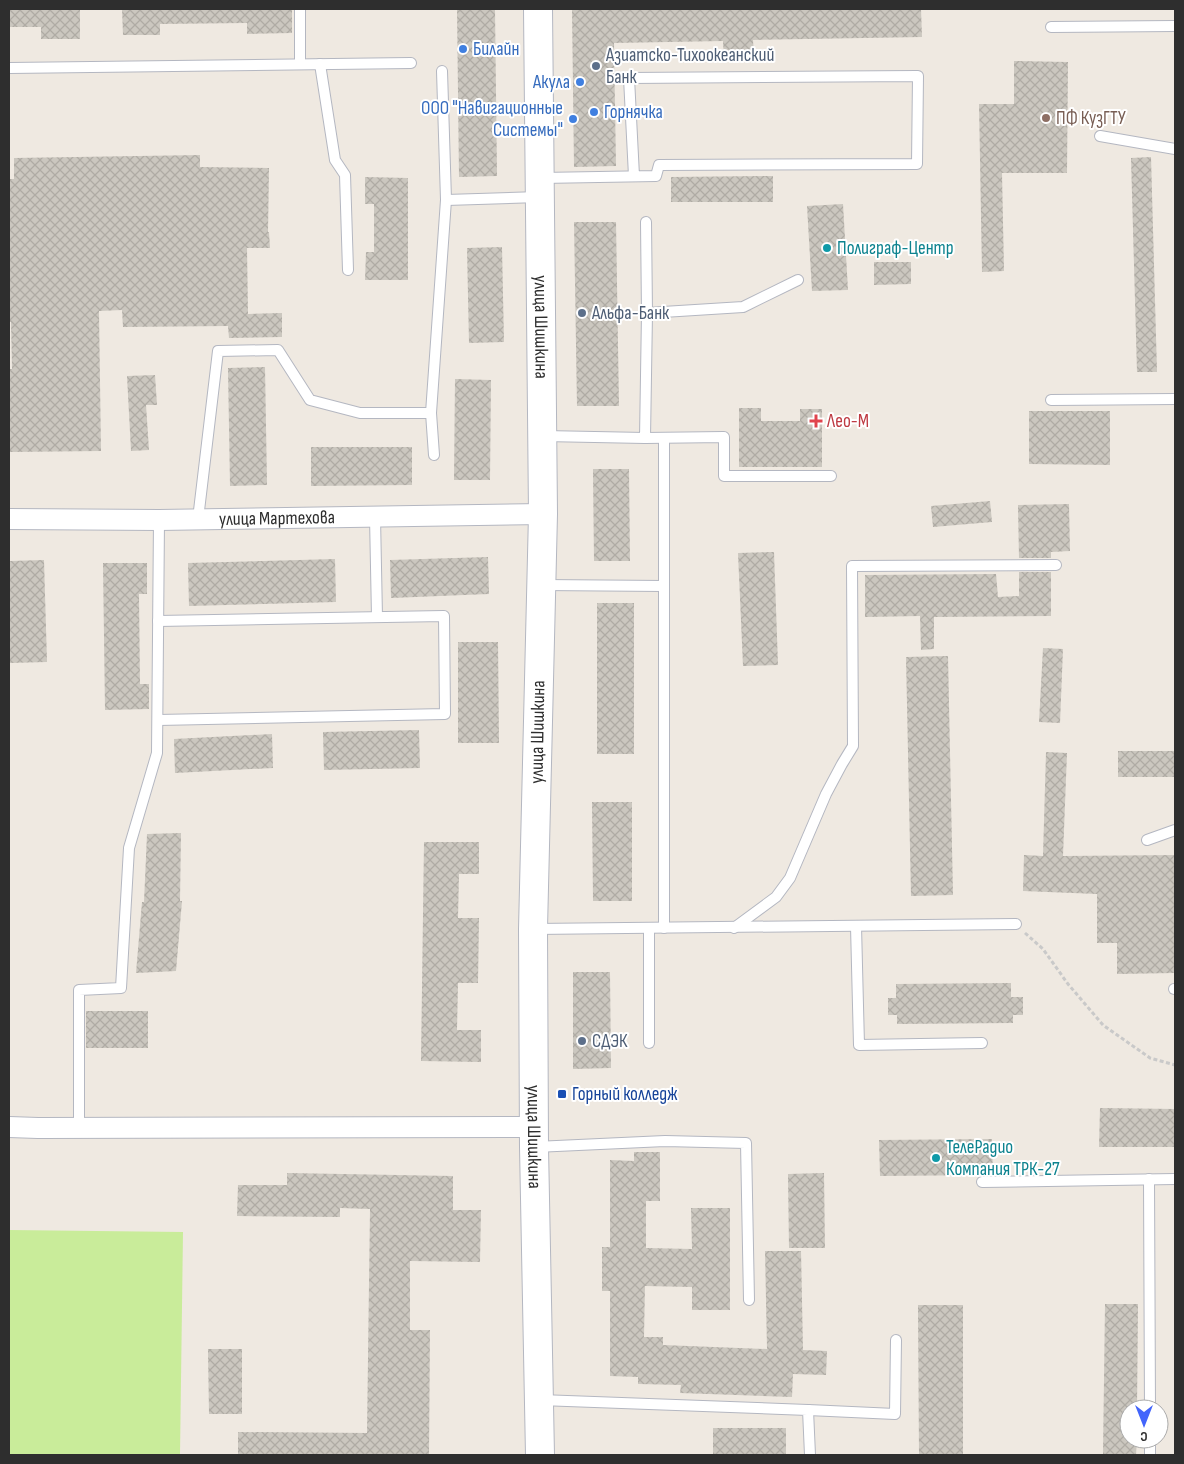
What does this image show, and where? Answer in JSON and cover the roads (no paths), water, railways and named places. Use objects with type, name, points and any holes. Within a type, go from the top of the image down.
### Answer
[{"type":"main road","name":"улица Шишкина","points":[[538,9],[543,514],[533,929],[534,1137],[540,1455]]},
{"type":"street","name":"улица Мартехова","points":[[9,519],[159,520],[543,514]]},
{"type":"street","points":[[9,1127],[534,1137]]},
{"type":"lane","points":[[300,9],[300,64]]},
{"type":"lane","points":[[1051,27],[1175,26]]},
{"type":"lane","points":[[9,68],[411,63]]},
{"type":"lane","points":[[320,64],[335,160],[345,175],[348,270]]},
{"type":"lane","points":[[434,455],[431,413],[446,200],[442,72]]},
{"type":"lane","points":[[446,200],[634,176],[656,176],[659,165],[917,164],[918,76],[629,78],[634,176]]},
{"type":"lane","points":[[1100,136],[1175,149]]},
{"type":"lane","points":[[645,438],[646,222]]},
{"type":"lane","points":[[647,312],[743,307],[798,280]]},
{"type":"lane","points":[[198,519],[218,351],[278,350],[310,400],[360,413],[431,413]]},
{"type":"lane","points":[[1051,400],[1175,399]]},
{"type":"lane","points":[[543,436],[724,437],[724,476],[831,476]]},
{"type":"lane","points":[[664,438],[664,928]]},
{"type":"lane","points":[[375,516],[377,617]]},
{"type":"lane","points":[[78,1128],[78,990],[121,988],[129,848],[157,753],[159,520]]},
{"type":"lane","points":[[734,928],[776,897],[790,878],[826,794],[853,746],[852,566],[1056,565]]},
{"type":"lane","points":[[541,585],[664,586]]},
{"type":"lane","points":[[158,621],[444,616],[445,714],[158,720]]},
{"type":"lane","points":[[1147,840],[1175,830]]},
{"type":"lane","points":[[533,929],[1016,924]]},
{"type":"lane","points":[[856,926],[859,1045],[982,1043]]},
{"type":"lane","points":[[649,929],[649,1043]]},
{"type":"lane","points":[[534,1137],[746,1143],[749,1300]]},
{"type":"lane","points":[[982,1182],[1175,1178]]},
{"type":"lane","points":[[1149,1179],[1150,1399]]},
{"type":"lane","points":[[540,1400],[896,1414],[896,1340]]},
{"type":"lane","points":[[808,1410],[810,1455]]},
{"type":"place","name":"Билайн","points":[[463,49]]},
{"type":"place","name":"Азиатско-Тихоокеанский Банк","points":[[596,66]]},
{"type":"place","name":"Акула","points":[[580,82]]},
{"type":"place","name":"Горнячка","points":[[594,112]]},
{"type":"place","name":"ПФ КузГТУ","points":[[1046,118]]},
{"type":"place","name":"ООО \"Навигационные Системы\"","points":[[573,119]]},
{"type":"place","name":"Полиграф-Центр","points":[[827,248]]},
{"type":"place","name":"Альфа-Банк","points":[[582,313]]},
{"type":"place","name":"Лео-М","points":[[816,421]]},
{"type":"place","name":"СДЭК","points":[[582,1041]]},
{"type":"place","name":"Горный колледж","points":[[562,1094]]},
{"type":"place","name":"ТелеРадио Компания ТРК-27","points":[[936,1158]]}]
